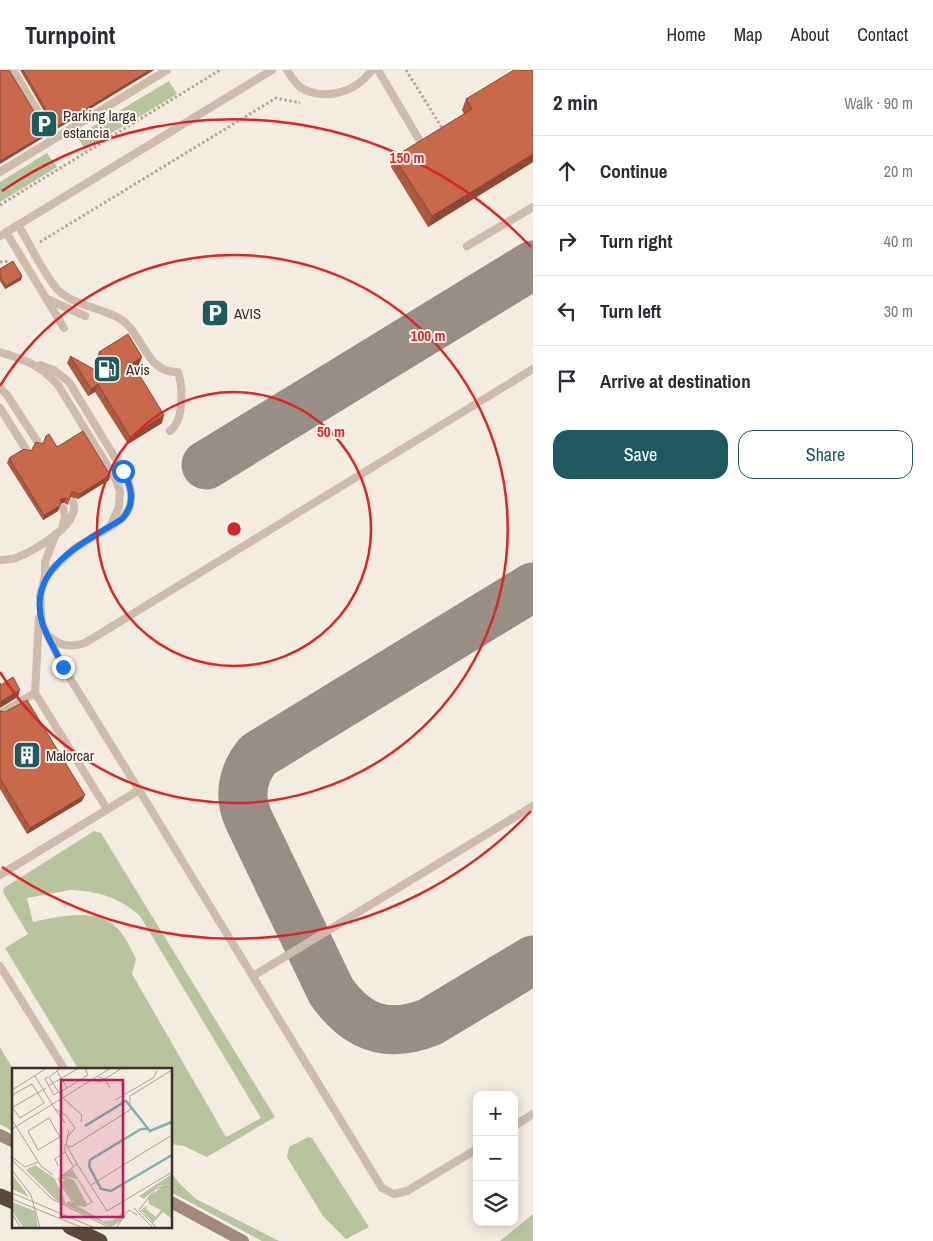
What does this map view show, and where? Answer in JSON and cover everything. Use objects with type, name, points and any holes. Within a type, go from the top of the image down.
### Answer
[{"type":"highway","points":[[0,1196],[12,1201]]},
{"type":"highway","points":[[72,1228],[100,1241]]},
{"type":"street","points":[[0,1135],[12,1141]]},
{"type":"street","points":[[172,1203],[244,1241]]},
{"type":"lane","points":[[13,70],[54,139]]},
{"type":"lane","points":[[0,172],[167,70]]},
{"type":"lane","points":[[64,328],[19,255],[3,234],[272,70]]},
{"type":"lane","points":[[286,70],[296,84],[305,90],[327,94],[345,91],[361,82],[372,70]]},
{"type":"lane","points":[[378,70],[421,142]]},
{"type":"lane","points":[[467,246],[533,207]]},
{"type":"lane","points":[[18,225],[59,291],[118,318],[136,334],[154,363],[160,369],[178,372],[182,394],[176,424],[170,431]]},
{"type":"lane","points":[[31,274],[43,267]]},
{"type":"lane","points":[[44,296],[54,303],[85,316]]},
{"type":"lane","points":[[0,352],[54,370],[68,382],[128,479],[132,494],[131,505],[122,519],[75,548],[46,576]]},
{"type":"lane","points":[[31,362],[48,374],[58,385],[118,483],[119,507],[110,526]]},
{"type":"lane","points":[[50,637],[62,645],[70,646],[85,643],[533,369]]},
{"type":"lane","points":[[0,388],[39,444]]},
{"type":"lane","points":[[0,408],[27,451]]},
{"type":"lane","points":[[0,560],[14,558],[58,532],[74,515],[73,502]]},
{"type":"lane","points":[[63,508],[65,517],[46,562],[46,576],[39,604],[35,693],[107,809]]},
{"type":"lane","points":[[39,604],[42,624],[63,667],[382,1188],[394,1194],[407,1192],[473,1151]]},
{"type":"lane","points":[[0,714],[35,693]]},
{"type":"lane","points":[[0,875],[139,790]]},
{"type":"lane","points":[[253,976],[533,806]]},
{"type":"lane","points":[[0,966],[64,1068]]},
{"type":"lane","points":[[518,1123],[533,1114]]},
{"type":"path","points":[[0,205],[220,70]]},
{"type":"path","points":[[406,70],[444,131]]},
{"type":"path","points":[[31,247],[276,98],[302,104]]},
{"type":"path","points":[[0,262],[8,262],[19,255]]},
{"type":"green space","points":[[169,81],[177,94],[85,149],[77,136]]},
{"type":"green space","points":[[47,153],[57,167],[0,202],[0,182]]},
{"type":"green space","points":[[94,831],[101,833],[275,1117],[207,1157],[184,1146],[172,1144],[172,1068],[78,1068],[5,948],[28,934],[3,892],[4,888]],"holes":[[[70,890],[98,894],[124,904],[140,916],[261,1118],[226,1137],[132,974],[136,959],[125,938],[115,926],[104,919],[81,915],[56,917],[33,922],[27,898]]]},
{"type":"green space","points":[[0,1047],[12,1068],[12,1131],[0,1124]]},
{"type":"green space","points":[[308,1137],[312,1138],[369,1227],[346,1239],[323,1216],[287,1157],[289,1147]]},
{"type":"green space","points":[[172,1174],[196,1199],[279,1241],[262,1241],[172,1193]]},
{"type":"green space","points":[[533,1214],[533,1241],[500,1241]]},
{"type":"building","points":[[0,70],[9,70],[47,133],[0,161]]},
{"type":"building","points":[[23,70],[150,70],[56,127]]},
{"type":"building","points":[[514,70],[533,70],[533,154],[432,216],[394,157],[472,109],[466,99]]},
{"type":"building","points":[[13,261],[22,276],[6,286],[0,276],[0,269]]},
{"type":"building","points":[[128,334],[142,357],[132,363],[164,415],[130,437],[98,384],[91,389],[70,356],[117,382],[99,352]]},
{"type":"building","points":[[83,431],[110,475],[80,494],[72,492],[69,500],[66,498],[61,499],[60,506],[44,515],[9,458],[24,449],[31,451],[36,442],[43,444],[46,436],[49,434],[57,447]]},
{"type":"building","points":[[13,677],[20,690],[0,702],[0,683],[1,685]]},
{"type":"building","name":"Malorcar","points":[[27,700],[85,795],[30,828],[0,778],[0,711],[5,712]]},
{"type":"taxiway","points":[[206,465],[533,265]]},
{"type":"taxiway","points":[[533,587],[258,755],[249,769],[243,793],[243,801],[248,818],[331,991],[341,1004],[362,1022],[374,1027],[400,1030],[430,1022],[533,960]]},
{"type":"place","name":"Parking larga estancia","points":[[44,124]]},
{"type":"place","name":"AVIS","points":[[215,313]]},
{"type":"place","name":"Avis","points":[[107,369]]},
{"type":"place","name":"Malorcar","points":[[27,755]]},
{"type":"route","points":[[63,667],[42,624],[39,604],[41,588],[46,576],[67,554],[122,519],[128,513],[132,494],[128,479],[123,471]]}]
